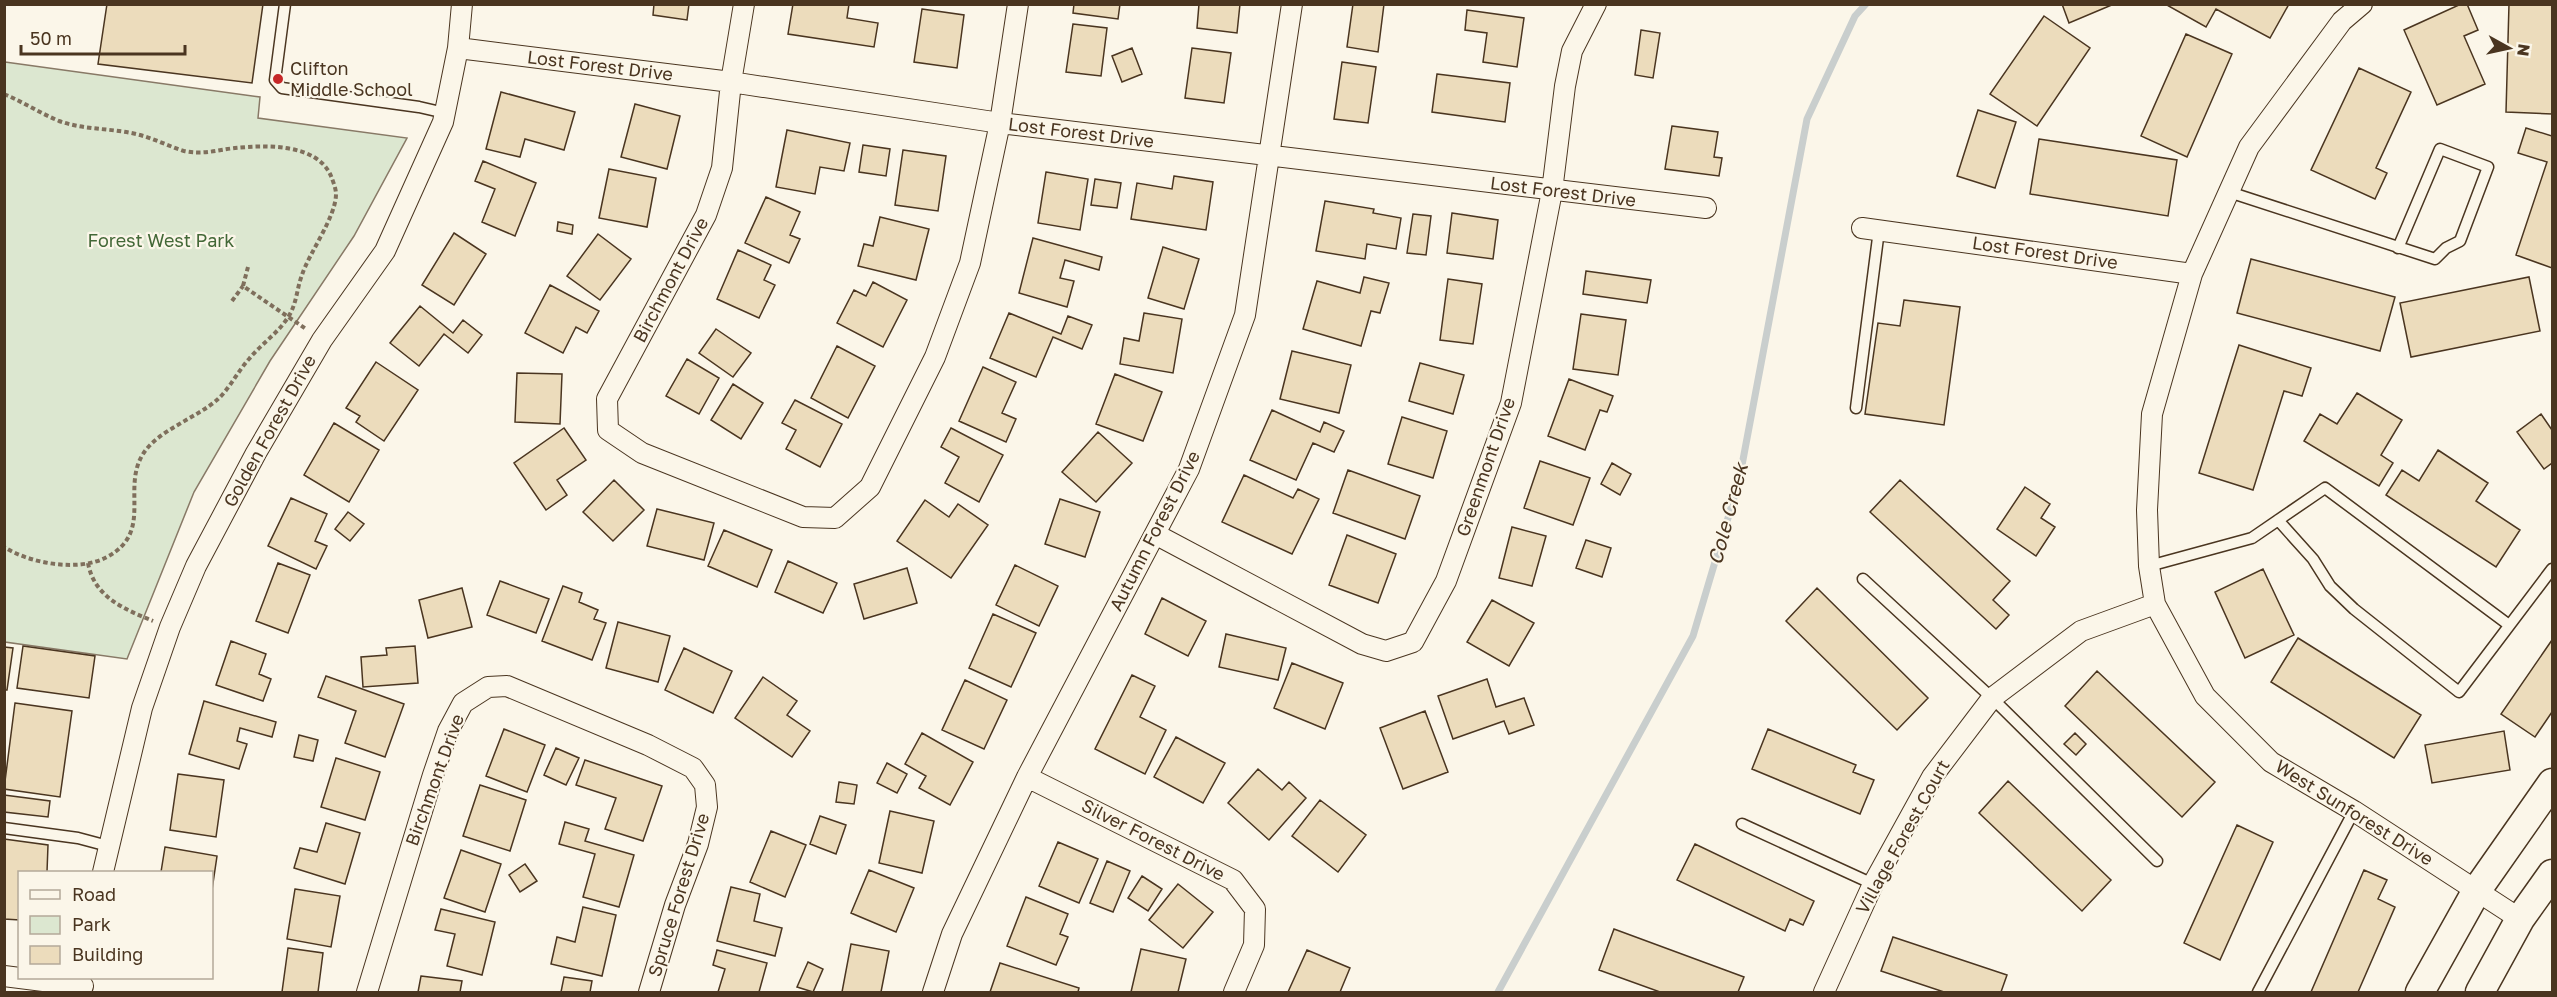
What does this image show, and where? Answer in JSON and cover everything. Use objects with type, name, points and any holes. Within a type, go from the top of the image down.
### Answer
[{"type":"main road","points":[[2420,993],[2477,891],[2553,783]]},
{"type":"main road","points":[[2480,993],[2520,919],[2553,874]]},
{"type":"street","name":"Golden Forest Drive","points":[[103,871],[142,708],[170,627],[196,566],[256,453],[322,340],[385,251],[443,122],[458,48],[462,4]]},
{"type":"street","name":"Birchmont Drive","points":[[744,4],[731,82],[722,168],[706,215],[607,399],[608,430],[642,453],[803,517],[835,518],[870,487],[935,357],[970,263],[1000,123]]},
{"type":"street","points":[[1000,123],[1018,4]]},
{"type":"street","name":"Autumn Forest Drive","points":[[933,993],[952,934],[1027,777],[1189,469],[1245,315],[1292,4]]},
{"type":"street","name":"Greenmont Drive","points":[[1155,534],[1362,644],[1386,651],[1413,642],[1446,581],[1511,402],[1552,191],[1565,86],[1572,51],[1596,4]]},
{"type":"street","name":"West Sunforest Drive","points":[[2362,4],[2342,21],[2249,147],[2192,274],[2152,414],[2146,510],[2149,566],[2155,604],[2205,696],[2271,762],[2354,811],[2520,919]]},
{"type":"street","name":"Lost Forest Drive","points":[[458,48],[731,82],[1000,123],[1706,208]]},
{"type":"street","name":"Lost Forest Drive","points":[[1870,229],[2192,274]]},
{"type":"street","name":"Village Forest Court","points":[[1824,993],[1873,884],[1932,777],[1992,698],[2081,631],[2155,604]]},
{"type":"street","name":"Birchmont Drive","points":[[366,993],[433,775],[448,731],[463,703],[488,687],[507,686],[592,722]]},
{"type":"street","name":"Spruce Forest Drive","points":[[592,722],[648,745],[693,768],[705,785],[707,807],[698,844],[675,905],[649,993]]},
{"type":"street","name":"Silver Forest Drive","points":[[1027,777],[1233,880],[1255,909],[1254,945],[1234,993]]},
{"type":"street","points":[[13,982],[83,985]]},
{"type":"lane","points":[[285,4],[275,80],[282,88],[419,107],[445,113]]},
{"type":"lane","points":[[2229,192],[2398,248],[2435,260],[2446,248],[2460,241],[2487,167],[2440,149],[2398,248]]},
{"type":"lane","points":[[1856,408],[1870,229]]},
{"type":"lane","points":[[2149,566],[2252,538],[2325,488],[2509,625]]},
{"type":"lane","points":[[2278,520],[2313,558],[2330,586],[2354,609],[2459,692],[2553,569]]},
{"type":"lane","points":[[1863,579],[1992,698],[2157,861]]},
{"type":"lane","points":[[2258,993],[2354,811]]},
{"type":"lane","points":[[1742,824],[1873,884]]},
{"type":"lane","points":[[4,828],[78,838],[108,846]]},
{"type":"path","points":[[4,94],[35,111],[80,128],[106,129],[138,135],[185,151],[207,154],[235,148],[271,147],[296,150],[319,159],[330,174],[336,194],[329,220],[301,275],[298,295],[289,316],[274,335],[250,357],[220,397],[202,412],[162,436],[144,453],[136,470],[134,486],[136,513],[130,537],[107,557],[88,563],[66,564],[37,560],[4,547]]},
{"type":"path","points":[[232,301],[243,286],[248,267]]},
{"type":"path","points":[[243,286],[322,340]]},
{"type":"path","points":[[88,563],[90,577],[117,605],[170,627]]},
{"type":"green space","name":"Forest West Park","points":[[5,62],[260,97],[258,118],[407,138],[354,236],[270,361],[194,492],[127,659],[5,642]]},
{"type":"building","points":[[107,4],[263,4],[252,83],[98,64]]},
{"type":"building","points":[[654,4],[689,4],[687,20],[653,15]]},
{"type":"building","points":[[793,4],[849,4],[847,18],[878,23],[874,47],[788,34]]},
{"type":"building","points":[[1074,4],[1120,4],[1118,19],[1073,13]]},
{"type":"building","points":[[1199,4],[1240,4],[1237,33],[1197,28]]},
{"type":"building","points":[[1353,4],[1384,4],[1378,52],[1347,47]]},
{"type":"building","points":[[2062,4],[2114,4],[2069,23]]},
{"type":"building","points":[[2165,4],[2289,4],[2270,38],[2216,9],[2206,27]]},
{"type":"building","points":[[2461,4],[2467,4],[2478,30],[2464,36],[2485,84],[2437,105],[2404,30]]},
{"type":"building","points":[[2509,4],[2552,4],[2552,114],[2506,112]]},
{"type":"building","points":[[922,9],[964,15],[957,68],[914,62]]},
{"type":"building","points":[[1467,10],[1524,18],[1517,67],[1483,62],[1487,33],[1465,30]]},
{"type":"building","points":[[2044,16],[2090,48],[2037,126],[1990,94]]},
{"type":"building","points":[[1073,24],[1107,28],[1101,76],[1066,72]]},
{"type":"building","points":[[1641,30],[1660,33],[1653,78],[1635,75]]},
{"type":"building","points":[[2186,34],[2232,54],[2187,157],[2141,136]]},
{"type":"building","points":[[1132,48],[1142,74],[1122,82],[1112,56]]},
{"type":"building","points":[[1192,48],[1231,53],[1224,103],[1185,98]]},
{"type":"building","points":[[1342,62],[1376,67],[1368,123],[1334,119]]},
{"type":"building","points":[[2359,68],[2411,92],[2376,168],[2387,173],[2375,199],[2311,170]]},
{"type":"building","points":[[1437,74],[1510,83],[1505,122],[1432,112]]},
{"type":"building","points":[[501,92],[575,112],[564,150],[525,139],[520,157],[486,149]]},
{"type":"building","points":[[635,104],[680,116],[667,169],[621,157]]},
{"type":"building","points":[[1978,110],[2016,122],[1995,188],[1957,176]]},
{"type":"building","points":[[1672,126],[1718,132],[1714,157],[1722,158],[1719,176],[1665,169]]},
{"type":"building","points":[[2526,128],[2552,136],[2552,268],[2516,255],[2547,162],[2518,153]]},
{"type":"building","points":[[787,130],[850,143],[844,171],[820,167],[815,194],[776,187]]},
{"type":"building","points":[[2039,139],[2177,160],[2168,216],[2030,194]]},
{"type":"building","points":[[863,145],[890,149],[886,176],[859,172]]},
{"type":"building","points":[[903,150],[946,156],[938,211],[895,205]]},
{"type":"building","points":[[483,161],[536,183],[515,236],[482,222],[495,189],[475,181]]},
{"type":"building","points":[[609,169],[656,178],[647,227],[599,218]]},
{"type":"building","points":[[1046,172],[1088,179],[1080,230],[1038,223]]},
{"type":"building","points":[[1174,176],[1213,182],[1206,230],[1131,219],[1137,183],[1172,189]]},
{"type":"building","points":[[1095,179],[1121,183],[1117,208],[1091,205]]},
{"type":"building","points":[[766,197],[800,212],[790,235],[800,239],[789,263],[745,243]]},
{"type":"building","points":[[1325,201],[1374,209],[1373,213],[1401,218],[1396,249],[1367,244],[1365,259],[1316,251]]},
{"type":"building","points":[[1452,213],[1498,220],[1493,259],[1447,253]]},
{"type":"building","points":[[1413,214],[1431,216],[1426,255],[1407,253]]},
{"type":"building","points":[[880,217],[929,229],[916,280],[858,266],[864,244],[873,246]]},
{"type":"building","points":[[558,222],[573,225],[572,234],[557,231]]},
{"type":"building","points":[[454,233],[486,254],[454,305],[422,285]]},
{"type":"building","points":[[598,234],[631,259],[600,300],[567,276]]},
{"type":"building","points":[[1033,238],[1102,257],[1099,270],[1065,260],[1060,278],[1074,281],[1067,307],[1019,293]]},
{"type":"building","points":[[1163,247],[1199,259],[1184,309],[1148,298]]},
{"type":"building","points":[[738,250],[771,265],[764,280],[775,285],[759,318],[717,299]]},
{"type":"building","points":[[2251,259],[2395,297],[2380,351],[2237,313]]},
{"type":"building","points":[[1586,271],[1651,280],[1647,303],[1583,294]]},
{"type":"building","points":[[1364,277],[1389,283],[1380,313],[1371,311],[1361,346],[1303,329],[1317,281],[1360,293]]},
{"type":"building","points":[[2529,277],[2540,331],[2411,357],[2400,303]]},
{"type":"building","points":[[1448,279],[1482,284],[1473,344],[1440,340]]},
{"type":"building","points":[[873,282],[907,300],[883,347],[837,323],[854,290],[866,296]]},
{"type":"building","points":[[550,285],[599,311],[587,333],[576,327],[563,353],[525,333]]},
{"type":"building","points":[[1904,300],[1960,307],[1944,425],[1865,414],[1878,323],[1900,326]]},
{"type":"building","points":[[420,306],[453,333],[463,320],[482,335],[468,353],[444,334],[419,366],[390,343]]},
{"type":"building","points":[[1009,313],[1061,334],[1068,316],[1092,325],[1082,349],[1053,337],[1036,377],[990,358]]},
{"type":"building","points":[[1144,313],[1182,319],[1173,373],[1120,364],[1124,338],[1139,341]]},
{"type":"building","points":[[1581,314],[1626,320],[1618,375],[1573,369]]},
{"type":"building","points":[[716,329],[751,353],[733,377],[699,353]]},
{"type":"building","points":[[2239,345],[2311,368],[2302,396],[2284,391],[2253,490],[2199,473]]},
{"type":"building","points":[[837,346],[875,366],[848,418],[811,398]]},
{"type":"building","points":[[1292,351],[1351,365],[1339,413],[1280,399]]},
{"type":"building","points":[[687,359],[719,378],[699,414],[666,396]]},
{"type":"building","points":[[376,362],[418,390],[384,441],[356,422],[360,416],[346,408]]},
{"type":"building","points":[[1420,363],[1464,375],[1453,414],[1409,401]]},
{"type":"building","points":[[983,367],[1016,382],[1002,413],[1016,419],[1006,442],[959,421]]},
{"type":"building","points":[[517,373],[562,374],[560,424],[515,422]]},
{"type":"building","points":[[1115,374],[1162,392],[1143,441],[1096,424]]},
{"type":"building","points":[[1569,379],[1613,396],[1607,412],[1600,410],[1585,450],[1548,436]]},
{"type":"building","points":[[733,384],[763,403],[741,439],[711,420]]},
{"type":"building","points":[[2357,393],[2402,420],[2381,455],[2393,463],[2379,486],[2304,441],[2320,414],[2337,424]]},
{"type":"building","points":[[795,400],[842,424],[820,467],[786,449],[796,430],[782,423]]},
{"type":"building","points":[[1272,410],[1320,432],[1324,422],[1344,431],[1334,452],[1313,443],[1296,480],[1250,460]]},
{"type":"building","points":[[2541,414],[2552,430],[2552,463],[2544,469],[2517,432]]},
{"type":"building","points":[[1402,417],[1447,431],[1433,478],[1388,464]]},
{"type":"building","points":[[334,423],[379,450],[349,502],[304,475]]},
{"type":"building","points":[[564,428],[586,460],[557,480],[567,495],[546,510],[514,463]]},
{"type":"building","points":[[951,428],[1003,455],[979,502],[945,483],[959,457],[941,447]]},
{"type":"building","points":[[1098,432],[1132,463],[1096,502],[1062,472]]},
{"type":"building","points":[[2438,450],[2488,483],[2476,501],[2520,530],[2496,567],[2386,495],[2402,470],[2419,481]]},
{"type":"building","points":[[1540,461],[1590,478],[1573,525],[1524,508]]},
{"type":"building","points":[[1612,463],[1631,474],[1620,495],[1601,484]]},
{"type":"building","points":[[1348,470],[1420,496],[1405,539],[1333,513]]},
{"type":"building","points":[[1244,475],[1293,498],[1298,489],[1319,499],[1292,554],[1222,522]]},
{"type":"building","points":[[614,480],[644,510],[613,541],[583,512]]},
{"type":"building","points":[[1900,480],[2010,581],[1993,600],[2009,615],[1996,629],[1870,512]]},
{"type":"building","points":[[2025,487],[2050,504],[2041,518],[2055,527],[2036,556],[1997,529]]},
{"type":"building","points":[[291,498],[327,514],[315,541],[327,546],[316,569],[268,546]]},
{"type":"building","points":[[1060,499],[1100,512],[1085,557],[1045,544]]},
{"type":"building","points":[[925,500],[949,517],[958,504],[988,525],[951,578],[897,541]]},
{"type":"building","points":[[657,509],[714,523],[704,560],[647,546]]},
{"type":"building","points":[[348,512],[364,524],[350,541],[335,529]]},
{"type":"building","points":[[1512,527],[1546,536],[1532,586],[1499,578]]},
{"type":"building","points":[[724,530],[772,550],[757,587],[708,566]]},
{"type":"building","points":[[1347,535],[1396,554],[1378,603],[1329,585]]},
{"type":"building","points":[[1586,540],[1611,548],[1602,577],[1576,568]]},
{"type":"building","points":[[788,561],[837,583],[823,613],[775,592]]},
{"type":"building","points":[[278,563],[310,575],[288,633],[256,621]]},
{"type":"building","points":[[1015,565],[1058,586],[1039,626],[996,605]]},
{"type":"building","points":[[907,568],[917,603],[864,619],[854,584]]},
{"type":"building","points":[[2263,569],[2294,635],[2245,658],[2215,592]]},
{"type":"building","points":[[500,581],[549,599],[536,633],[487,615]]},
{"type":"building","points":[[563,586],[582,593],[579,602],[598,610],[594,619],[606,623],[592,660],[542,641]]},
{"type":"building","points":[[462,588],[472,627],[428,638],[419,600]]},
{"type":"building","points":[[1817,588],[1928,698],[1897,730],[1786,621]]},
{"type":"building","points":[[1162,598],[1206,621],[1188,656],[1145,634]]},
{"type":"building","points":[[1492,600],[1534,623],[1509,666],[1467,642]]},
{"type":"building","points":[[993,614],[1036,633],[1011,687],[969,668]]},
{"type":"building","points":[[618,622],[670,636],[658,682],[606,668]]},
{"type":"building","points":[[1226,634],[1286,648],[1278,680],[1219,667]]},
{"type":"building","points":[[2298,638],[2421,715],[2394,758],[2271,682]]},
{"type":"building","points":[[2552,640],[2552,712],[2535,737],[2501,714]]},
{"type":"building","points":[[231,641],[266,654],[259,674],[271,679],[263,701],[216,685]]},
{"type":"building","points":[[23,646],[95,656],[89,698],[17,688]]},
{"type":"building","points":[[415,646],[418,683],[363,687],[361,657],[387,655],[386,648]]},
{"type":"building","points":[[4,647],[13,648],[7,690],[4,690]]},
{"type":"building","points":[[684,648],[732,671],[713,713],[665,690]]},
{"type":"building","points":[[1292,663],[1343,683],[1325,729],[1274,708]]},
{"type":"building","points":[[2097,671],[2215,782],[2182,817],[2065,706]]},
{"type":"building","points":[[1132,675],[1155,686],[1140,717],[1166,730],[1145,774],[1095,749]]},
{"type":"building","points":[[326,676],[404,704],[385,757],[345,743],[356,711],[318,697]]},
{"type":"building","points":[[763,677],[797,701],[787,715],[810,731],[792,757],[735,718]]},
{"type":"building","points":[[1487,679],[1496,707],[1524,698],[1534,725],[1509,734],[1504,721],[1453,739],[1438,696]]},
{"type":"building","points":[[965,680],[1007,700],[984,749],[942,730]]},
{"type":"building","points":[[204,701],[276,722],[272,737],[240,728],[237,741],[247,744],[239,769],[189,754]]},
{"type":"building","points":[[15,703],[72,711],[60,797],[4,789]]},
{"type":"building","points":[[1425,711],[1448,772],[1403,789],[1380,728]]},
{"type":"building","points":[[504,729],[545,745],[527,792],[486,776]]},
{"type":"building","points":[[1768,729],[1856,765],[1853,772],[1874,780],[1860,814],[1752,769]]},
{"type":"building","points":[[2504,731],[2510,770],[2432,783],[2425,745]]},
{"type":"building","points":[[922,733],[973,762],[950,805],[919,788],[926,776],[905,764]]},
{"type":"building","points":[[2075,733],[2086,744],[2076,755],[2064,744]]},
{"type":"building","points":[[299,735],[318,740],[313,761],[294,757]]},
{"type":"building","points":[[1176,737],[1225,763],[1203,803],[1154,777]]},
{"type":"building","points":[[556,748],[579,758],[566,785],[544,775]]},
{"type":"building","points":[[336,758],[380,772],[365,820],[321,807]]},
{"type":"building","points":[[585,760],[662,786],[643,841],[605,829],[616,798],[576,785]]},
{"type":"building","points":[[887,763],[907,774],[897,793],[877,783]]},
{"type":"building","points":[[1258,769],[1282,790],[1289,782],[1306,798],[1269,840],[1228,803]]},
{"type":"building","points":[[178,774],[224,780],[216,837],[170,830]]},
{"type":"building","points":[[2008,781],[2111,880],[2082,911],[1979,813]]},
{"type":"building","points":[[839,782],[857,785],[854,804],[836,802]]},
{"type":"building","points":[[480,785],[526,800],[510,851],[463,836]]},
{"type":"building","points":[[4,795],[50,801],[48,817],[4,812]]},
{"type":"building","points":[[1320,800],[1366,835],[1338,872],[1292,836]]},
{"type":"building","points":[[890,811],[934,821],[922,873],[879,863]]},
{"type":"building","points":[[820,816],[846,825],[836,854],[810,844]]},
{"type":"building","points":[[565,822],[589,829],[585,841],[634,855],[619,907],[583,897],[595,854],[559,844]]},
{"type":"building","points":[[326,823],[360,833],[345,884],[294,868],[300,848],[317,852]]},
{"type":"building","points":[[2237,825],[2273,842],[2220,960],[2184,943]]},
{"type":"building","points":[[771,831],[806,845],[785,897],[750,882]]},
{"type":"building","points":[[4,839],[48,845],[47,871],[18,871],[18,920],[4,919]]},
{"type":"building","points":[[1058,842],[1098,859],[1079,903],[1039,886]]},
{"type":"building","points":[[1695,844],[1814,901],[1803,925],[1790,919],[1785,931],[1677,880]]},
{"type":"building","points":[[165,847],[217,856],[213,883],[213,871],[161,871]]},
{"type":"building","points":[[461,850],[501,864],[485,912],[444,898]]},
{"type":"building","points":[[1107,861],[1130,871],[1113,912],[1090,903]]},
{"type":"building","points":[[525,864],[537,881],[520,892],[509,875]]},
{"type":"building","points":[[869,870],[914,888],[896,932],[851,913]]},
{"type":"building","points":[[2364,870],[2387,880],[2378,899],[2395,907],[2358,992],[2311,992]]},
{"type":"building","points":[[1142,876],[1162,889],[1148,911],[1128,898]]},
{"type":"building","points":[[1178,884],[1213,912],[1183,948],[1149,920]]},
{"type":"building","points":[[731,887],[760,894],[754,921],[782,928],[775,956],[717,941]]},
{"type":"building","points":[[295,889],[340,896],[331,947],[287,939]]},
{"type":"building","points":[[1026,897],[1068,914],[1060,934],[1068,937],[1056,965],[1007,946]]},
{"type":"building","points":[[583,907],[616,915],[602,976],[551,964],[557,937],[575,942]]},
{"type":"building","points":[[441,909],[495,922],[482,975],[447,966],[455,934],[435,930]]},
{"type":"building","points":[[1614,929],[1744,977],[1738,992],[1660,992],[1599,970]]},
{"type":"building","points":[[1893,937],[2007,975],[2001,992],[1944,992],[1881,971]]},
{"type":"building","points":[[851,944],[889,951],[881,992],[842,992]]},
{"type":"building","points":[[288,948],[323,953],[318,992],[282,992]]},
{"type":"building","points":[[1141,949],[1186,959],[1178,992],[1131,992]]},
{"type":"building","points":[[717,950],[767,963],[759,992],[718,992],[725,969],[713,965]]},
{"type":"building","points":[[1307,950],[1350,968],[1340,992],[1288,992]]},
{"type":"building","points":[[808,962],[823,969],[813,992],[797,987]]},
{"type":"building","points":[[1000,963],[1079,988],[1078,992],[990,992]]},
{"type":"building","points":[[421,976],[462,981],[460,992],[418,992]]},
{"type":"building","points":[[564,977],[592,981],[590,992],[561,992]]},
{"type":"waterway","name":"Cole Creek","points":[[1498,992],[1693,636],[1739,481],[1807,119],[1855,16],[1866,4]]},
{"type":"place","name":"Clifton Middle School","points":[[278,79]]}]
